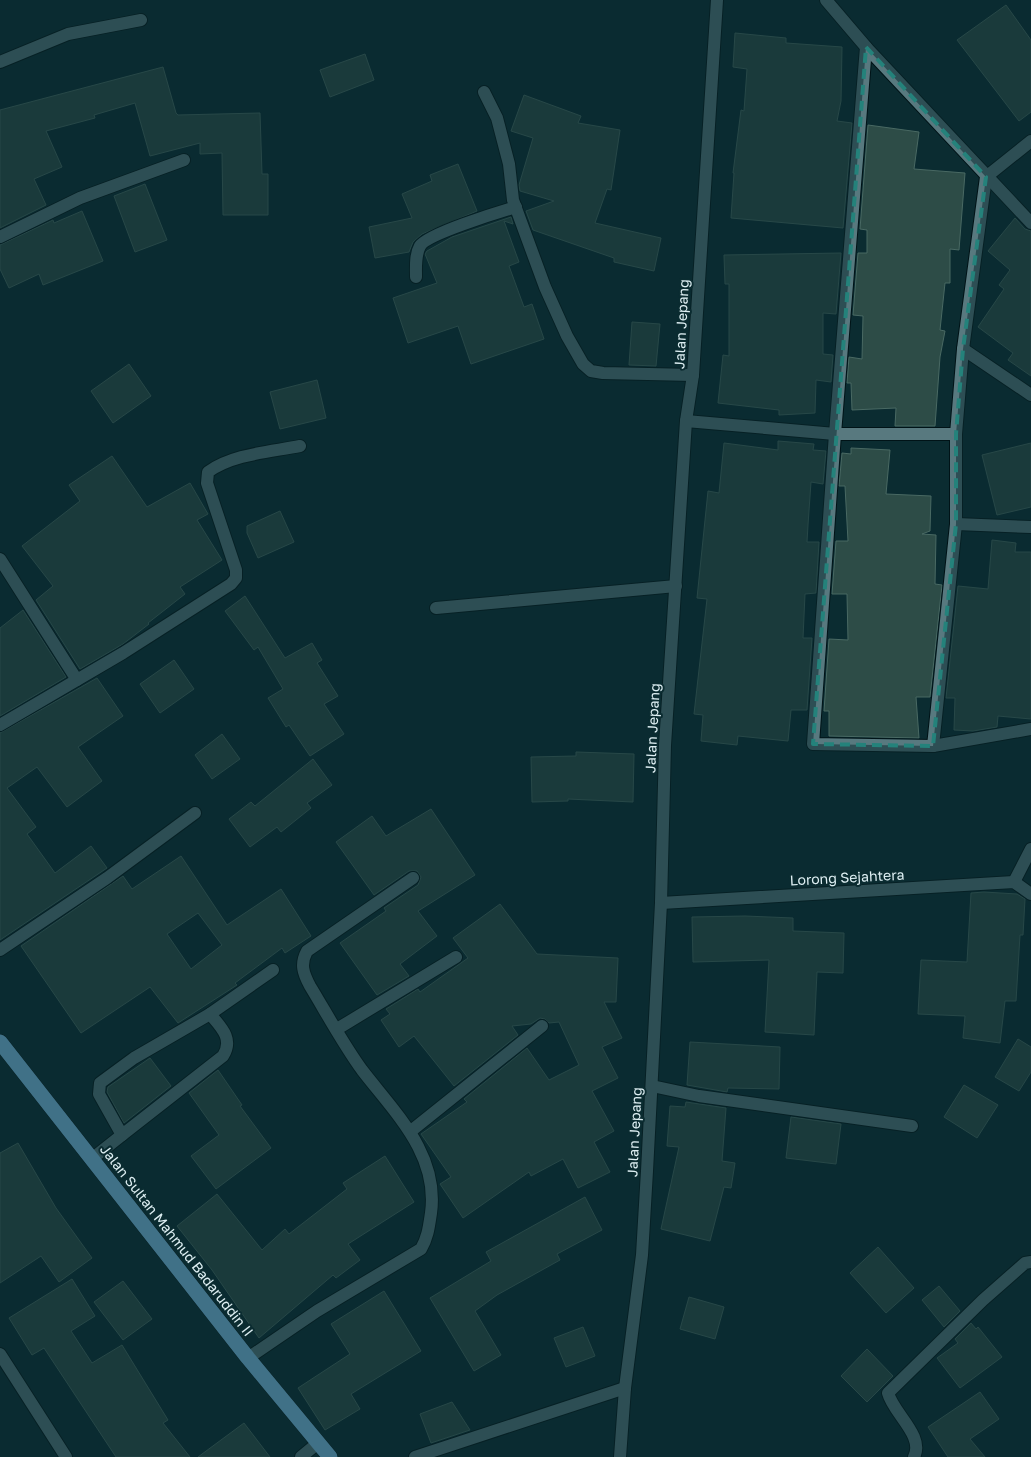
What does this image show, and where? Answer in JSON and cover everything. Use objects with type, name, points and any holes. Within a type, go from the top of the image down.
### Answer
[{"type":"highway","name":"Jalan Sultan Mahmud Badaruddin II","points":[[0,1042],[93,1158],[248,1358],[330,1457]]},
{"type":"street","name":"Jalan Jepang","points":[[620,1457],[625,1388],[642,1255],[661,903],[665,745],[686,421],[693,375],[717,0]]},
{"type":"street","points":[[826,0],[866,47],[1031,223]]},
{"type":"street","points":[[0,62],[68,34],[141,20]]},
{"type":"street","points":[[866,47],[834,434],[814,744],[933,746],[1031,729]]},
{"type":"street","points":[[484,92],[497,118],[509,164],[516,207],[545,287],[567,336],[583,364],[591,371],[603,374],[693,375]]},
{"type":"street","points":[[933,746],[956,524],[956,434],[963,349],[986,177],[1031,141]]},
{"type":"street","points":[[0,237],[80,198],[184,160]]},
{"type":"street","points":[[416,276],[416,257],[424,242],[450,230],[516,207]]},
{"type":"street","points":[[963,349],[1031,395]]},
{"type":"street","points":[[686,421],[834,434],[956,434]]},
{"type":"street","points":[[0,725],[77,680],[231,584],[236,578],[236,570],[207,483],[208,472],[215,467],[237,459],[300,446]]},
{"type":"street","points":[[956,524],[1031,527]]},
{"type":"street","points":[[0,559],[77,680]]},
{"type":"street","points":[[436,608],[676,586]]},
{"type":"street","points":[[0,950],[107,878],[195,813]]},
{"type":"street","points":[[1031,849],[1014,882],[1031,894]]},
{"type":"street","points":[[248,1358],[317,1311],[420,1249],[429,1232],[433,1199],[428,1168],[411,1131],[362,1069],[304,974],[302,960],[307,951],[413,878]]},
{"type":"street","name":"Lorong Sejahtera","points":[[661,903],[1014,882]]},
{"type":"street","points":[[337,1029],[456,957]]},
{"type":"street","points":[[122,1135],[99,1094],[100,1083],[134,1058],[210,1014],[273,970]]},
{"type":"street","points":[[93,1158],[223,1056],[228,1049],[228,1042],[224,1031],[210,1014]]},
{"type":"street","points":[[411,1131],[542,1026]]},
{"type":"street","points":[[652,1086],[699,1096],[912,1126]]},
{"type":"street","points":[[914,1457],[917,1450],[916,1442],[895,1411],[888,1393],[983,1300],[1026,1263],[1031,1262]]},
{"type":"street","points":[[0,1354],[66,1457]]},
{"type":"street","points":[[415,1457],[625,1388]]},
{"type":"street","points":[[301,1457],[318,1443]]},
{"type":"highlighted area","points":[[866,47],[986,177],[963,349],[956,434],[956,524],[933,746],[813,744]]},
{"type":"building","points":[[1006,5],[1031,40],[1031,112],[1019,121],[957,40]]},
{"type":"building","points":[[735,33],[786,38],[786,43],[842,47],[841,101],[837,121],[852,123],[843,228],[731,218],[733,173],[741,110],[744,111],[747,69],[733,67]]},
{"type":"building","points":[[365,54],[374,80],[330,97],[320,70]]},
{"type":"building","points":[[163,67],[178,115],[260,113],[262,174],[268,174],[268,215],[223,215],[222,153],[200,154],[200,143],[150,156],[135,103],[94,115],[95,118],[46,131],[62,167],[34,179],[46,205],[0,228],[0,110]]},
{"type":"building","points":[[524,95],[581,116],[578,123],[620,130],[611,190],[607,189],[595,223],[661,238],[654,271],[614,262],[614,258],[533,230],[526,211],[554,201],[520,191],[519,185],[533,138],[511,131]]},
{"type":"building","points":[[868,125],[919,132],[914,169],[965,173],[959,250],[950,249],[950,283],[945,283],[940,330],[945,331],[940,357],[935,426],[895,426],[896,408],[852,410],[851,383],[847,383],[849,357],[862,359],[863,316],[853,315],[858,253],[867,253],[867,230],[860,229]]},
{"type":"building","points":[[458,164],[477,211],[422,234],[413,242],[409,252],[375,258],[369,227],[412,218],[402,194],[432,181],[430,175]]},
{"type":"building","points":[[145,184],[167,240],[135,252],[114,196]]},
{"type":"building","points":[[82,211],[103,261],[43,285],[39,274],[9,288],[0,269],[0,245],[53,220],[54,223]]},
{"type":"building","points":[[511,217],[513,224],[504,221],[519,262],[509,266],[524,307],[532,304],[544,339],[471,364],[458,326],[408,343],[393,298],[437,283],[425,254],[427,251],[452,237]]},
{"type":"building","points":[[1015,218],[1025,229],[1031,231],[1031,376],[1008,360],[1013,353],[978,327],[1004,289],[999,285],[1010,270],[988,251]]},
{"type":"building","points":[[841,253],[836,314],[823,313],[823,354],[833,355],[831,382],[816,380],[815,413],[779,415],[779,410],[718,403],[723,355],[729,356],[729,284],[725,284],[724,255]]},
{"type":"building","points":[[632,322],[660,324],[656,366],[629,365]]},
{"type":"building","points":[[129,364],[151,396],[113,423],[91,391]]},
{"type":"building","points":[[317,380],[326,418],[280,429],[270,392]]},
{"type":"building","points":[[778,441],[814,444],[813,450],[826,451],[823,484],[811,482],[807,542],[819,542],[816,593],[805,594],[803,638],[812,638],[807,710],[791,710],[788,741],[738,736],[737,745],[701,741],[703,715],[694,714],[707,599],[697,598],[708,491],[719,493],[724,443],[778,450]]},
{"type":"building","points":[[1031,443],[1031,507],[997,515],[982,455]]},
{"type":"building","points":[[851,448],[890,450],[886,494],[931,496],[930,531],[922,534],[936,535],[935,584],[942,585],[930,697],[916,697],[919,738],[829,736],[829,711],[824,711],[829,639],[848,640],[847,594],[832,594],[836,541],[848,541],[845,486],[839,486],[842,453],[851,454]]},
{"type":"building","points":[[112,456],[147,507],[190,483],[208,514],[197,520],[222,560],[180,587],[185,594],[123,644],[80,669],[36,600],[53,586],[22,546],[80,501],[69,485]]},
{"type":"building","points":[[280,511],[294,542],[258,558],[247,533],[247,526]]},
{"type":"building","points":[[992,540],[1016,543],[1015,552],[1031,552],[1031,719],[998,716],[997,727],[973,731],[954,730],[955,698],[946,698],[958,586],[988,589]]},
{"type":"building","points":[[245,596],[285,658],[312,643],[322,660],[317,663],[338,696],[324,704],[344,734],[310,756],[289,725],[286,727],[268,698],[283,689],[258,647],[254,650],[225,611]]},
{"type":"building","points":[[23,610],[66,677],[0,716],[0,628]]},
{"type":"building","points":[[174,660],[194,689],[160,713],[140,684]]},
{"type":"building","points":[[97,678],[123,716],[78,747],[102,781],[67,807],[37,767],[7,788],[36,827],[27,834],[55,873],[91,846],[107,868],[0,940],[0,733]]},
{"type":"building","points":[[222,734],[240,759],[212,779],[195,755]]},
{"type":"building","points":[[576,752],[634,754],[633,802],[568,799],[568,801],[532,802],[531,757],[576,756]]},
{"type":"building","points":[[313,759],[332,785],[307,803],[311,808],[281,832],[277,827],[250,847],[229,819],[251,802],[255,806]]},
{"type":"building","points":[[431,809],[475,875],[418,911],[437,936],[400,964],[409,976],[377,995],[340,943],[386,911],[384,908],[418,885],[421,877],[417,871],[409,871],[374,895],[336,842],[372,816],[386,836]]},
{"type":"building","points":[[181,856],[227,925],[281,889],[311,936],[285,953],[282,948],[235,983],[237,985],[178,1023],[150,987],[81,1033],[21,946],[123,876],[132,889]],"holes":[[[198,913],[222,945],[191,969],[167,934]]]},
{"type":"building","points":[[971,893],[1017,894],[1025,899],[1023,935],[1020,935],[1016,1001],[1005,1001],[1000,1043],[963,1038],[965,1016],[918,1014],[921,960],[967,962]]},
{"type":"building","points":[[500,904],[537,954],[618,958],[616,1002],[604,1002],[622,1038],[602,1047],[618,1078],[592,1091],[614,1131],[594,1142],[610,1172],[578,1188],[563,1159],[531,1176],[529,1172],[463,1218],[440,1184],[451,1177],[421,1134],[467,1102],[464,1099],[527,1048],[549,1080],[579,1065],[559,1022],[549,1023],[545,1019],[540,1018],[531,1024],[512,1026],[518,1035],[454,1086],[414,1036],[399,1047],[381,1020],[390,1014],[386,1009],[418,989],[420,992],[468,958],[453,938]]},
{"type":"building","points":[[745,916],[793,918],[793,931],[844,933],[843,973],[817,972],[814,1035],[765,1032],[769,960],[693,962],[692,917]]},
{"type":"building","points":[[1018,1039],[1031,1047],[1031,1072],[1019,1091],[995,1077]]},
{"type":"building","points":[[690,1042],[780,1047],[779,1089],[728,1088],[727,1092],[687,1085]]},
{"type":"building","points":[[150,1058],[171,1086],[124,1123],[107,1092],[108,1087]]},
{"type":"building","points":[[218,1070],[242,1105],[240,1106],[271,1148],[216,1189],[191,1156],[219,1135],[189,1093]]},
{"type":"building","points":[[964,1085],[998,1105],[977,1138],[944,1117]]},
{"type":"building","points":[[686,1102],[726,1108],[722,1161],[735,1163],[731,1188],[724,1187],[710,1241],[661,1229],[679,1147],[667,1146],[670,1106],[685,1107]]},
{"type":"building","points":[[791,1117],[841,1124],[836,1164],[786,1158]]},
{"type":"building","points":[[18,1143],[56,1208],[92,1258],[59,1282],[41,1256],[0,1283],[0,1153]]},
{"type":"building","points":[[385,1156],[414,1202],[348,1244],[360,1260],[336,1278],[333,1275],[259,1338],[212,1270],[177,1226],[217,1194],[262,1250],[285,1229],[289,1234],[347,1189],[343,1183]]},
{"type":"building","points":[[585,1197],[602,1230],[557,1254],[560,1260],[497,1295],[475,1311],[501,1355],[474,1371],[430,1298],[491,1261],[486,1252]]},
{"type":"building","points":[[878,1247],[914,1288],[886,1313],[850,1273]]},
{"type":"building","points":[[72,1279],[95,1316],[71,1331],[92,1363],[122,1345],[168,1420],[163,1423],[190,1457],[116,1457],[44,1348],[32,1355],[9,1318]]},
{"type":"building","points":[[123,1281],[152,1319],[123,1340],[94,1302]]},
{"type":"building","points":[[939,1286],[960,1311],[944,1327],[922,1300]]},
{"type":"building","points":[[384,1291],[421,1351],[351,1394],[360,1409],[325,1430],[298,1388],[350,1354],[331,1324]]},
{"type":"building","points":[[689,1297],[724,1307],[715,1339],[680,1329]]},
{"type":"building","points":[[971,1323],[976,1329],[978,1327],[1002,1357],[960,1388],[937,1358],[958,1343],[955,1339]]},
{"type":"building","points":[[583,1327],[595,1356],[566,1367],[554,1338]]},
{"type":"building","points":[[867,1349],[893,1376],[867,1402],[841,1376]]},
{"type":"building","points":[[980,1392],[999,1419],[970,1439],[985,1457],[948,1457],[928,1427]]},
{"type":"building","points":[[452,1402],[470,1430],[431,1443],[420,1414]]},
{"type":"building","points":[[244,1423],[270,1457],[198,1457]]}]
